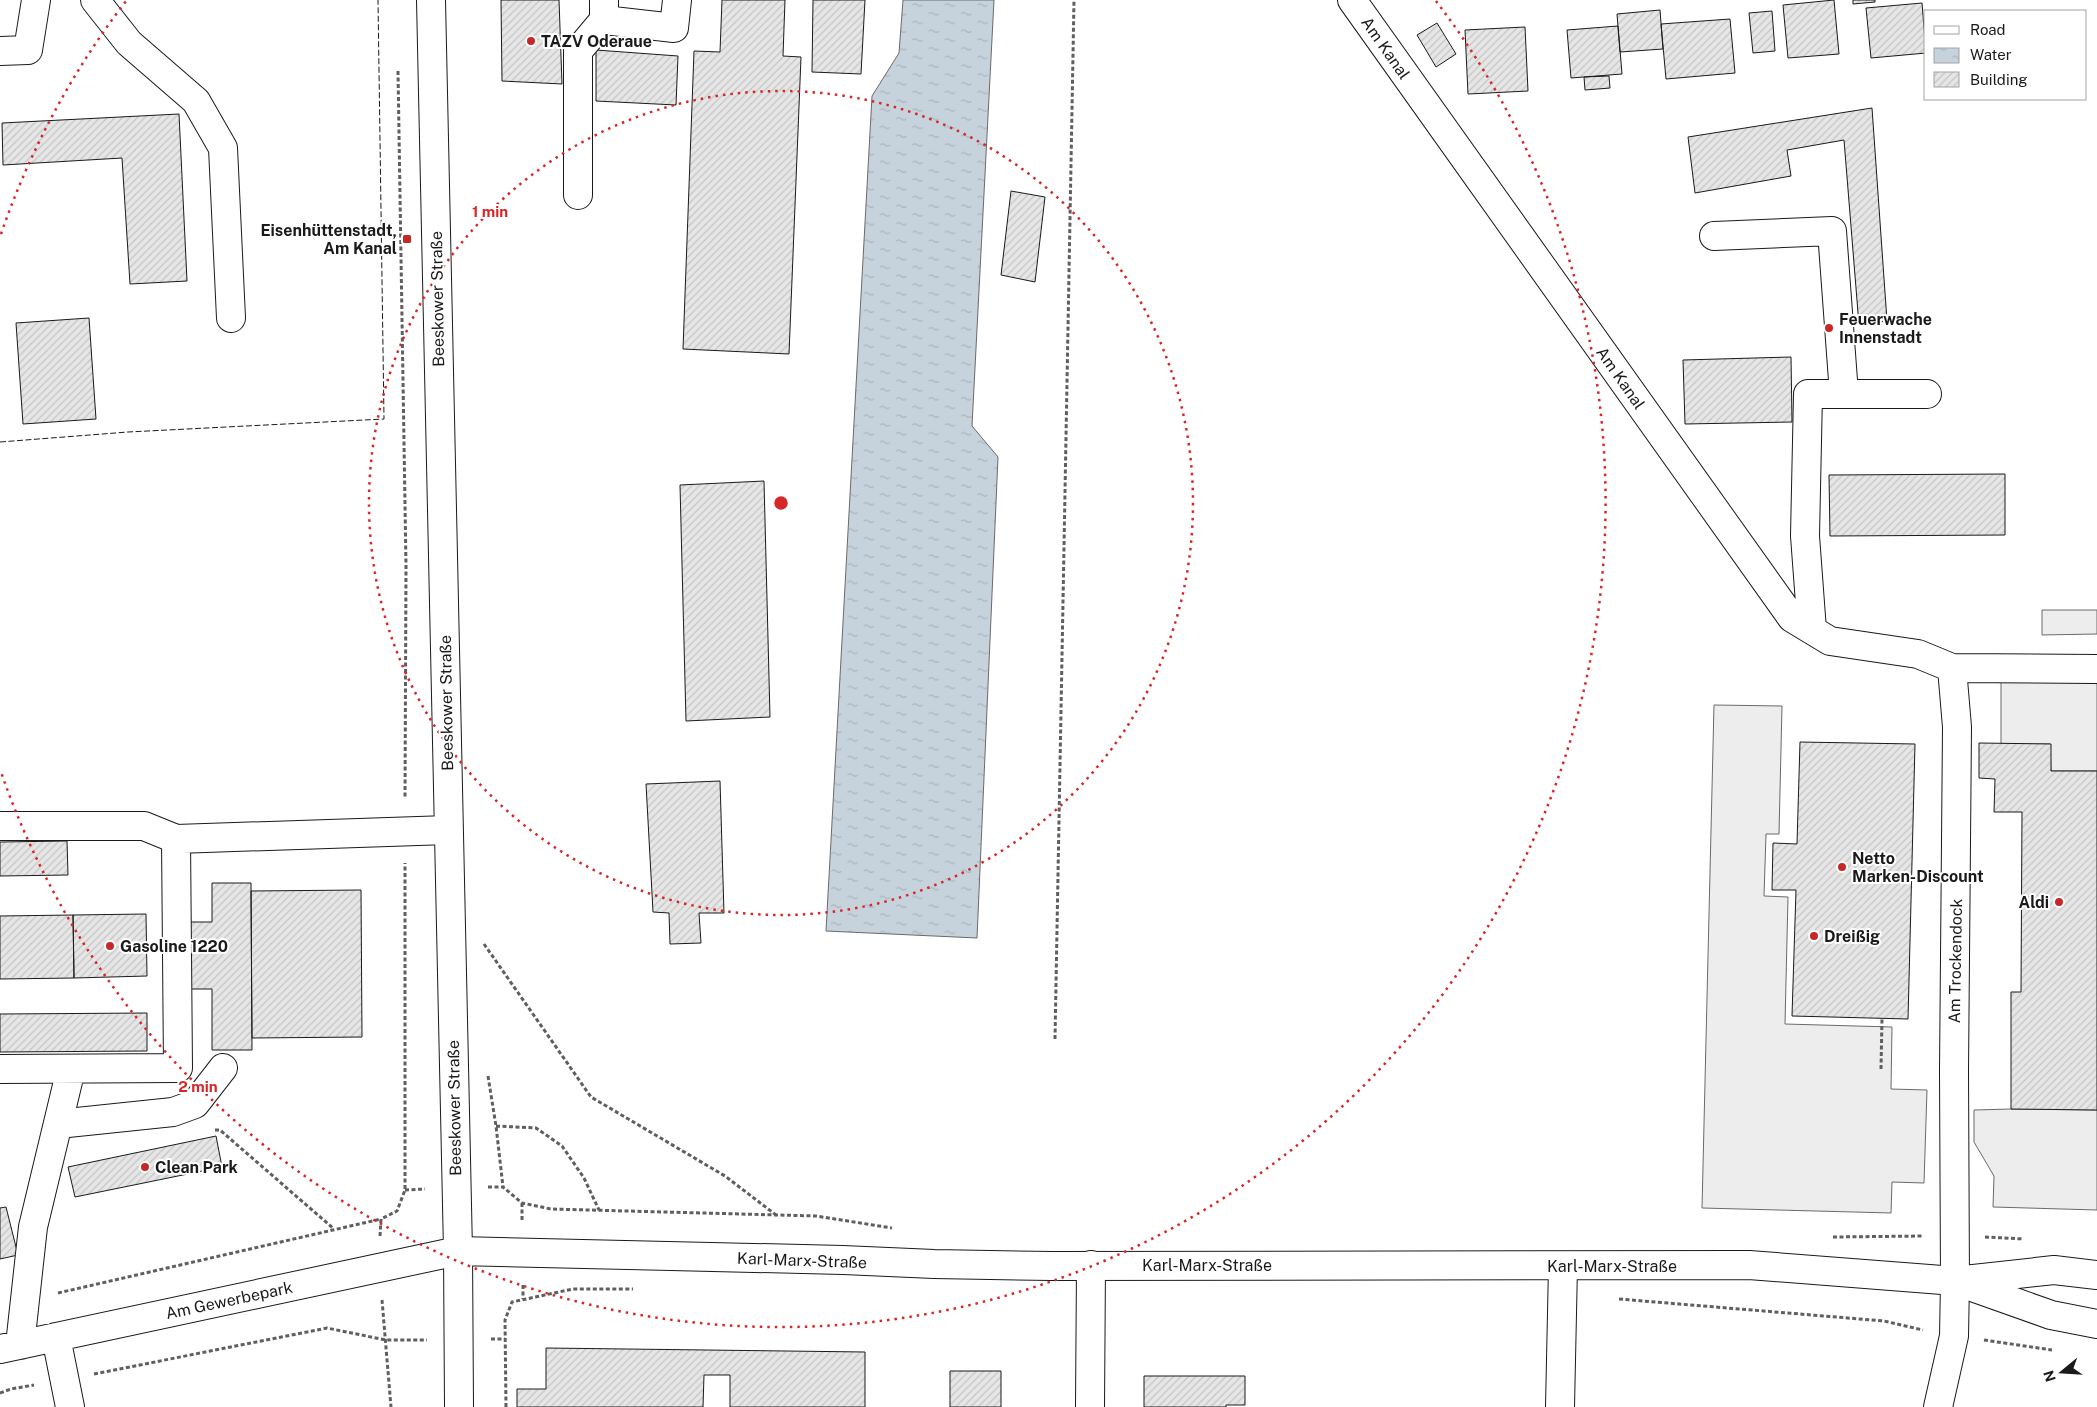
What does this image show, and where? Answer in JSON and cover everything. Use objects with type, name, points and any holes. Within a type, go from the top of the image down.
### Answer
[{"type":"street","points":[[0,51],[28,50],[36,0]]},
{"type":"street","points":[[95,0],[129,42],[196,101],[223,148],[231,318]]},
{"type":"street","name":"Beeskower Straße","points":[[431,0],[458,1251],[459,1407]]},
{"type":"street","points":[[578,195],[578,51],[604,10],[674,28],[677,0]]},
{"type":"street","points":[[1352,0],[1358,0]]},
{"type":"street","name":"Am Kanal","points":[[1352,0],[1792,618],[1830,641],[1918,654],[1952,668]]},
{"type":"street","points":[[1714,236],[1832,231],[1844,394]]},
{"type":"street","points":[[1812,630],[1805,536],[1808,394],[1927,394]]},
{"type":"street","points":[[1952,668],[2097,669]]},
{"type":"street","name":"Am Trockendock","points":[[1938,1407],[1954,1336],[1956,1236],[1954,1061],[1957,727],[1952,668]]},
{"type":"street","points":[[0,826],[144,826],[176,839],[448,830]]},
{"type":"street","points":[[0,1069],[178,1068],[176,839]]},
{"type":"street","points":[[58,1124],[173,1112],[188,1107],[195,1104],[223,1068]]},
{"type":"street","points":[[10,1347],[26,1301],[33,1227],[71,1069]]},
{"type":"street","name":"Karl-Marx-Straße","points":[[458,1251],[843,1260],[934,1264],[1748,1265],[1955,1280],[2054,1270],[2097,1275]]},
{"type":"street","name":"Am Gewerbepark","points":[[10,1347],[458,1251]]},
{"type":"street","points":[[1090,1407],[1091,1265]]},
{"type":"street","points":[[1560,1407],[1563,1266]]},
{"type":"street","name":"Karl-Marx-Straße","points":[[1955,1280],[2050,1315],[2097,1324]]},
{"type":"street","points":[[56,1337],[70,1407]]},
{"type":"path","points":[[1055,1039],[1074,0]]},
{"type":"path","points":[[26,1301],[381,1219],[397,1211],[405,1190],[406,566],[398,70]]},
{"type":"path","points":[[481,940],[591,1097],[725,1176],[776,1215]]},
{"type":"path","points":[[1881,1069],[1882,1018]]},
{"type":"path","points":[[486,1067],[496,1126],[503,1187],[522,1204],[550,1209],[816,1216],[893,1228]]},
{"type":"path","points":[[496,1126],[536,1128],[562,1146],[584,1178],[598,1210]]},
{"type":"path","points":[[210,1129],[220,1130],[334,1230]]},
{"type":"path","points":[[381,1219],[379,1267],[391,1407]]},
{"type":"path","points":[[1826,1237],[1956,1236],[2031,1240]]},
{"type":"path","points":[[506,1407],[505,1320],[512,1302],[573,1289],[643,1290]]},
{"type":"path","points":[[1612,1299],[1884,1321],[1954,1336],[2055,1350]]},
{"type":"path","points":[[0,1393],[11,1389],[327,1328],[386,1340]]},
{"type":"shaded area","points":[[2042,610],[2097,610],[2097,634],[2042,635]]},
{"type":"shaded area","points":[[2001,681],[2097,683],[2097,771],[2051,771],[2050,744],[2001,744]]},
{"type":"shaded area","points":[[1714,705],[1782,706],[1779,834],[1766,834],[1764,896],[1788,897],[1785,1024],[1892,1027],[1891,1089],[1927,1090],[1924,1183],[1892,1182],[1891,1213],[1702,1208]]},
{"type":"shaded area","points":[[1974,1110],[2097,1110],[2097,1210],[1993,1207],[1994,1176],[1974,1142]]},
{"type":"water","points":[[903,0],[994,0],[972,426],[998,457],[977,938],[826,931],[872,96],[899,53]]},
{"type":"building","name":"TAZV Oderaue","points":[[501,0],[559,0],[562,84],[502,81]]},
{"type":"building","points":[[722,0],[785,0],[783,56],[801,57],[789,354],[683,349],[694,51],[720,52]]},
{"type":"building","points":[[813,0],[865,0],[861,74],[812,72]]},
{"type":"building","points":[[1834,0],[1839,54],[1788,58],[1783,5]]},
{"type":"building","points":[[1853,0],[1875,0],[1875,2],[1853,4]]},
{"type":"building","points":[[1922,3],[1924,53],[1871,58],[1866,8]]},
{"type":"building","points":[[1660,10],[1663,49],[1620,52],[1617,14]]},
{"type":"building","points":[[1772,11],[1775,51],[1753,53],[1749,13]]},
{"type":"building","points":[[1730,19],[1735,73],[1666,79],[1661,24]]},
{"type":"building","points":[[1437,23],[1456,54],[1436,67],[1417,35]]},
{"type":"building","points":[[1618,26],[1622,74],[1571,78],[1567,30]]},
{"type":"building","points":[[1525,27],[1528,91],[1468,94],[1465,30]]},
{"type":"building","points":[[596,50],[678,56],[676,105],[596,101]]},
{"type":"building","points":[[1609,76],[1610,88],[1585,90],[1584,77]]},
{"type":"building","points":[[1872,108],[1887,321],[1859,325],[1844,140],[1787,150],[1791,176],[1695,193],[1688,137]]},
{"type":"building","points":[[179,114],[187,281],[130,284],[122,158],[3,165],[2,123]]},
{"type":"building","points":[[1011,191],[1045,197],[1035,282],[1001,275]]},
{"type":"building","points":[[89,318],[96,419],[23,424],[16,323]]},
{"type":"building","points":[[1791,357],[1792,422],[1685,424],[1683,360]]},
{"type":"building","points":[[2005,474],[2005,535],[1830,536],[1829,475]]},
{"type":"building","points":[[764,481],[770,717],[686,721],[680,485]]},
{"type":"building","name":"Netto Marken-Discount","points":[[1800,742],[1915,744],[1908,1019],[1792,1016],[1796,890],[1772,890],[1773,843],[1797,844]]},
{"type":"building","name":"Aldi","points":[[1979,743],[2051,744],[2051,771],[2097,771],[2097,1110],[2011,1109],[2011,992],[2021,992],[2022,812],[1994,812],[1995,779],[1979,778]]},
{"type":"building","points":[[720,781],[724,913],[699,913],[701,943],[670,944],[669,913],[653,912],[646,784]]},
{"type":"building","points":[[67,841],[68,875],[0,876],[0,842]]},
{"type":"building","points":[[212,883],[251,883],[252,1050],[212,1050],[212,989],[188,989],[188,922],[212,922]]},
{"type":"building","points":[[361,890],[362,1037],[252,1038],[251,891]]},
{"type":"building","name":"Gasoline 1220","points":[[146,914],[147,976],[74,978],[73,915]]},
{"type":"building","points":[[73,915],[74,978],[0,979],[0,916]]},
{"type":"building","points":[[147,1013],[147,1051],[0,1052],[0,1014]]},
{"type":"building","name":"Clean Park","points":[[216,1136],[222,1167],[75,1197],[68,1167]]},
{"type":"building","points":[[6,1207],[18,1255],[0,1259],[0,1208]]},
{"type":"building","points":[[546,1348],[865,1352],[865,1407],[730,1407],[730,1375],[704,1375],[703,1407],[517,1407],[517,1389],[546,1389]]},
{"type":"building","points":[[950,1371],[1001,1371],[1001,1407],[950,1407]]},
{"type":"building","points":[[1144,1376],[1245,1376],[1245,1405],[1226,1405],[1226,1407],[1144,1407]]},
{"type":"fence","points":[[0,442],[128,432],[384,419],[378,0]]},
{"type":"place","name":"TAZV Oderaue","points":[[531,41]]},
{"type":"place","name":"Eisenhüttenstadt, Am Kanal","points":[[407,239]]},
{"type":"place","name":"Feuerwache Innenstadt","points":[[1829,328]]},
{"type":"place","name":"Netto Marken-Discount","points":[[1842,867]]},
{"type":"place","name":"Aldi","points":[[2059,902]]},
{"type":"place","name":"Dreißig","points":[[1814,936]]},
{"type":"place","name":"Gasoline 1220","points":[[110,946]]},
{"type":"place","name":"Clean Park","points":[[145,1167]]}]
